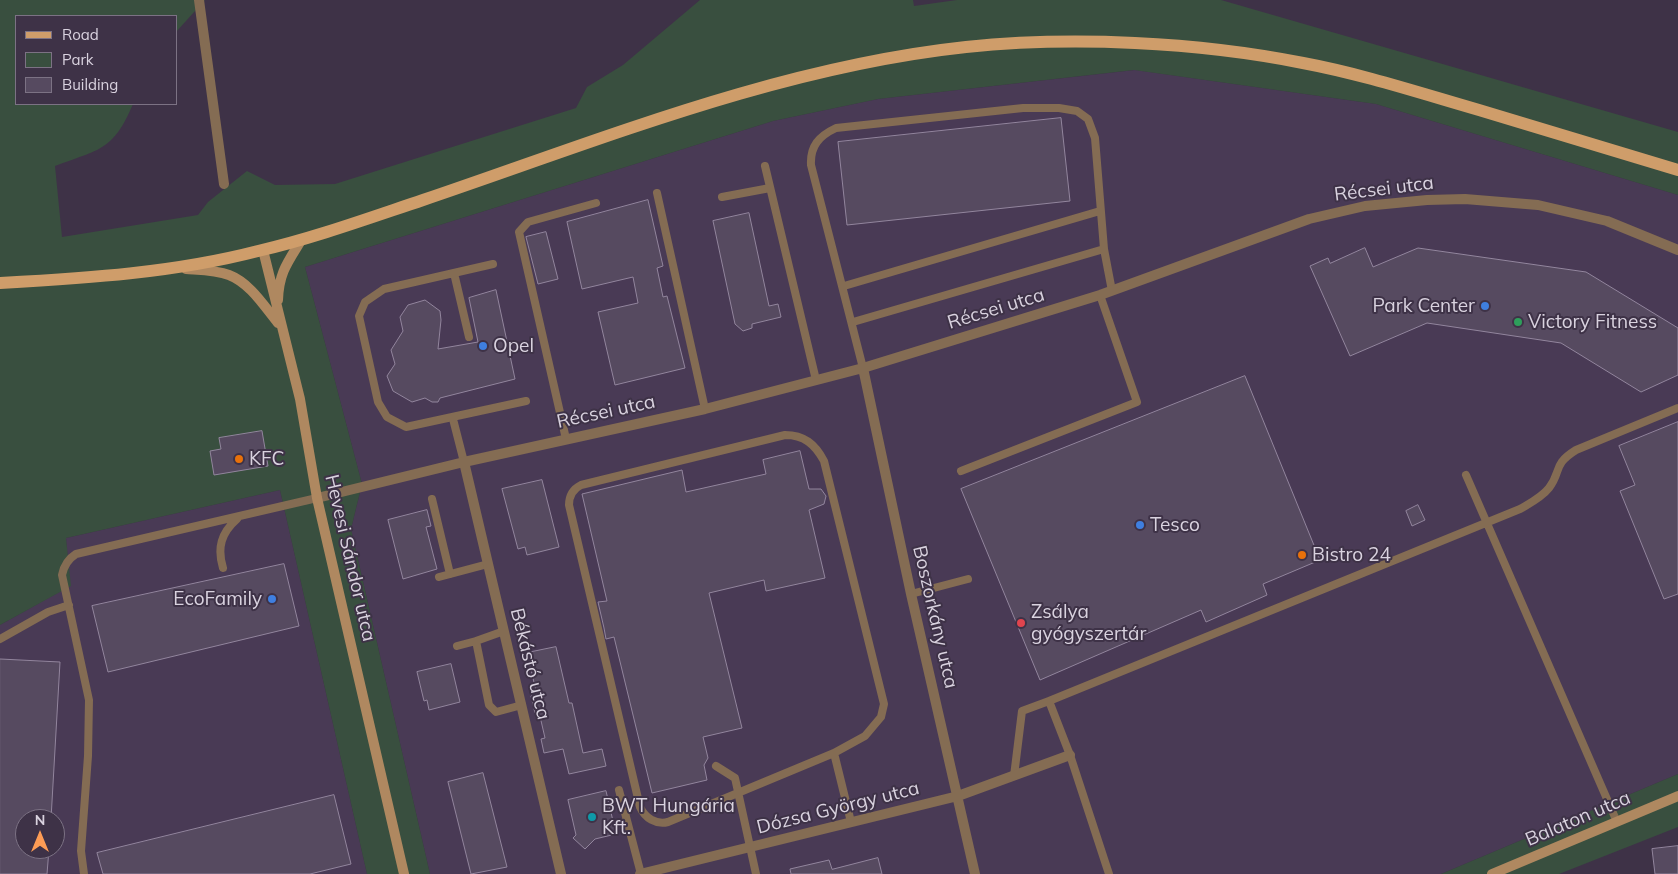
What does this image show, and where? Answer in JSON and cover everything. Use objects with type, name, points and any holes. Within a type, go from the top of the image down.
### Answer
[{"type":"main road","points":[[0,283],[101,277],[183,268],[263,250],[302,239],[736,95],[866,63],[938,51],[1015,44],[1076,43],[1184,47],[1304,63],[1385,82],[1678,170]]},
{"type":"main road","points":[[281,326],[278,307],[280,276],[302,239]]},
{"type":"main road","name":"Hevesi Sándor utca","points":[[263,250],[300,399],[318,498],[404,874]]},
{"type":"main road","points":[[183,268],[218,272],[236,279],[252,291],[281,326]]},
{"type":"main road","name":"Balaton utca","points":[[1492,874],[1678,796]]},
{"type":"street","points":[[199,0],[224,184]]},
{"type":"street","name":"Récsei utca","points":[[318,498],[464,462],[705,409],[863,368],[1112,291],[1309,219],[1366,206],[1427,200],[1465,199],[1538,205],[1607,221],[1678,250]]},
{"type":"street","name":"Boszorkány utca","points":[[863,368],[911,594],[974,871]]},
{"type":"street","name":"Békástó utca","points":[[464,462],[561,874]]},
{"type":"street","name":"Dózsa György utca","points":[[641,874],[958,796],[1070,755]]},
{"type":"lane","points":[[863,368],[844,286],[810,159],[820,136],[836,128],[1023,108],[1060,108],[1077,111],[1088,119],[1095,138],[1104,249],[1112,291]]},
{"type":"lane","points":[[765,166],[816,380]]},
{"type":"lane","points":[[722,197],[770,188]]},
{"type":"lane","points":[[657,193],[705,409]]},
{"type":"lane","points":[[566,439],[519,232],[528,222],[596,203]]},
{"type":"lane","points":[[844,286],[1100,211]]},
{"type":"lane","points":[[852,322],[1104,249]]},
{"type":"lane","points":[[493,264],[384,289],[365,302],[359,316],[378,402],[387,418],[406,427],[526,401]]},
{"type":"lane","points":[[454,272],[469,337]]},
{"type":"lane","points":[[961,471],[1137,402],[1100,295]]},
{"type":"lane","points":[[1014,776],[1022,711],[1520,509],[1542,496],[1550,486],[1559,464],[1576,450],[1678,408]]},
{"type":"lane","points":[[453,418],[464,462]]},
{"type":"lane","points":[[785,435],[802,438],[814,445],[824,460],[884,704],[880,718],[871,730],[834,752],[739,792],[663,824],[649,819],[642,812],[569,505],[570,497],[576,488],[785,435]]},
{"type":"lane","points":[[1466,475],[1617,822]]},
{"type":"lane","points":[[84,874],[80,851],[88,756],[89,700],[62,574],[64,567],[70,558],[76,554],[318,498]]},
{"type":"lane","points":[[432,499],[450,574]]},
{"type":"lane","points":[[223,568],[220,557],[221,539],[230,525],[239,517]]},
{"type":"lane","points":[[439,577],[488,564]]},
{"type":"lane","points":[[911,594],[968,579]]},
{"type":"lane","points":[[0,639],[48,612],[69,605]]},
{"type":"lane","points":[[457,646],[504,631]]},
{"type":"lane","points":[[476,641],[492,710],[496,712],[522,705]]},
{"type":"lane","points":[[1049,701],[1070,755],[1109,874]]},
{"type":"lane","points":[[834,752],[851,822]]},
{"type":"lane","points":[[716,766],[735,778],[756,874]]},
{"type":"lane","points":[[619,790],[641,874]]},
{"type":"shaded area","points":[[1135,70],[1376,104],[1678,195],[1678,774],[1441,874],[430,874],[351,529],[362,484],[305,267],[773,121],[878,99]]},
{"type":"shaded area","points":[[280,490],[367,874],[0,874],[0,625],[70,586],[66,538]]},
{"type":"green space","points":[[0,0],[205,0],[178,30],[178,15],[15,15],[15,105],[133,105],[119,131],[111,140],[94,151],[55,166],[62,237],[198,215],[208,202],[247,171],[275,185],[335,184],[576,108],[587,87],[623,65],[700,0],[913,0],[914,6],[957,0],[1221,0],[1678,132],[1678,195],[1376,104],[1134,70],[878,99],[773,121],[305,267],[362,484],[351,529],[430,874],[367,874],[280,490],[66,538],[71,586],[0,625]]},
{"type":"green space","points":[[1678,774],[1678,827],[1559,874],[1441,874]]},
{"type":"building","points":[[1061,118],[1070,201],[847,225],[838,142]]},
{"type":"building","points":[[648,200],[663,266],[657,268],[663,297],[667,296],[685,368],[615,385],[598,312],[638,303],[633,277],[582,289],[567,222]]},
{"type":"building","points":[[749,213],[769,306],[778,304],[781,317],[752,324],[752,328],[743,331],[735,324],[713,221]]},
{"type":"building","points":[[546,232],[558,279],[538,284],[526,237]]},
{"type":"building","name":"Park Center","points":[[1365,248],[1373,267],[1418,248],[1586,272],[1678,328],[1678,375],[1641,392],[1561,343],[1427,323],[1350,356],[1310,266],[1328,258],[1330,263]]},
{"type":"building","name":"Opel","points":[[496,290],[515,379],[440,398],[438,402],[432,402],[425,398],[412,402],[393,391],[387,376],[395,364],[391,350],[403,331],[400,317],[408,305],[425,300],[440,311],[438,349],[478,342],[469,298]]},
{"type":"building","name":"Tesco","points":[[1245,376],[1320,560],[1263,584],[1267,595],[1206,622],[1201,610],[1040,680],[961,489]]},
{"type":"building","points":[[1678,422],[1678,594],[1664,599],[1620,491],[1635,485],[1619,446]]},
{"type":"building","name":"KFC","points":[[262,431],[268,466],[214,475],[210,451],[221,449],[219,438]]},
{"type":"building","points":[[800,451],[809,489],[821,489],[826,496],[824,504],[809,510],[825,578],[766,591],[764,580],[709,593],[742,728],[703,737],[708,758],[704,765],[707,780],[652,793],[614,637],[606,639],[598,602],[607,601],[582,494],[682,470],[686,492],[766,474],[763,460]]},
{"type":"building","points":[[542,480],[559,547],[527,555],[525,547],[518,549],[502,489]]},
{"type":"building","points":[[1418,505],[1425,520],[1412,526],[1406,511]]},
{"type":"building","points":[[427,510],[431,526],[426,527],[437,569],[403,579],[388,520]]},
{"type":"building","points":[[284,564],[299,626],[108,672],[92,606]]},
{"type":"building","points":[[556,647],[569,703],[572,703],[583,753],[602,749],[606,766],[569,774],[563,749],[544,753],[541,739],[545,738],[539,712],[535,713],[531,696],[537,695],[527,653]]},
{"type":"building","points":[[0,659],[60,662],[52,809],[15,809],[15,859],[48,859],[47,874],[0,874]]},
{"type":"building","points":[[451,664],[460,702],[429,710],[427,700],[424,701],[417,672]]},
{"type":"building","points":[[483,773],[507,867],[471,874],[448,782]]},
{"type":"building","name":"BWT Hungária Kft.","points":[[606,791],[616,834],[595,839],[585,849],[573,838],[576,835],[568,800]]},
{"type":"building","points":[[334,795],[351,864],[310,874],[103,874],[97,853]]},
{"type":"building","points":[[1678,846],[1678,874],[1655,874],[1652,849]]},
{"type":"building","points":[[878,858],[882,874],[791,874],[790,869],[829,860],[832,869]]},
{"type":"place","name":"Park Center","points":[[1485,306]]},
{"type":"place","name":"Victory Fitness","points":[[1518,322]]},
{"type":"place","name":"Opel","points":[[483,346]]},
{"type":"place","name":"KFC","points":[[239,459]]},
{"type":"place","name":"Tesco","points":[[1140,525]]},
{"type":"place","name":"Bistro 24","points":[[1302,555]]},
{"type":"place","name":"EcoFamily","points":[[272,599]]},
{"type":"place","name":"Zsálya gyógyszertár","points":[[1021,623]]},
{"type":"place","name":"BWT Hungária Kft.","points":[[592,817]]}]
